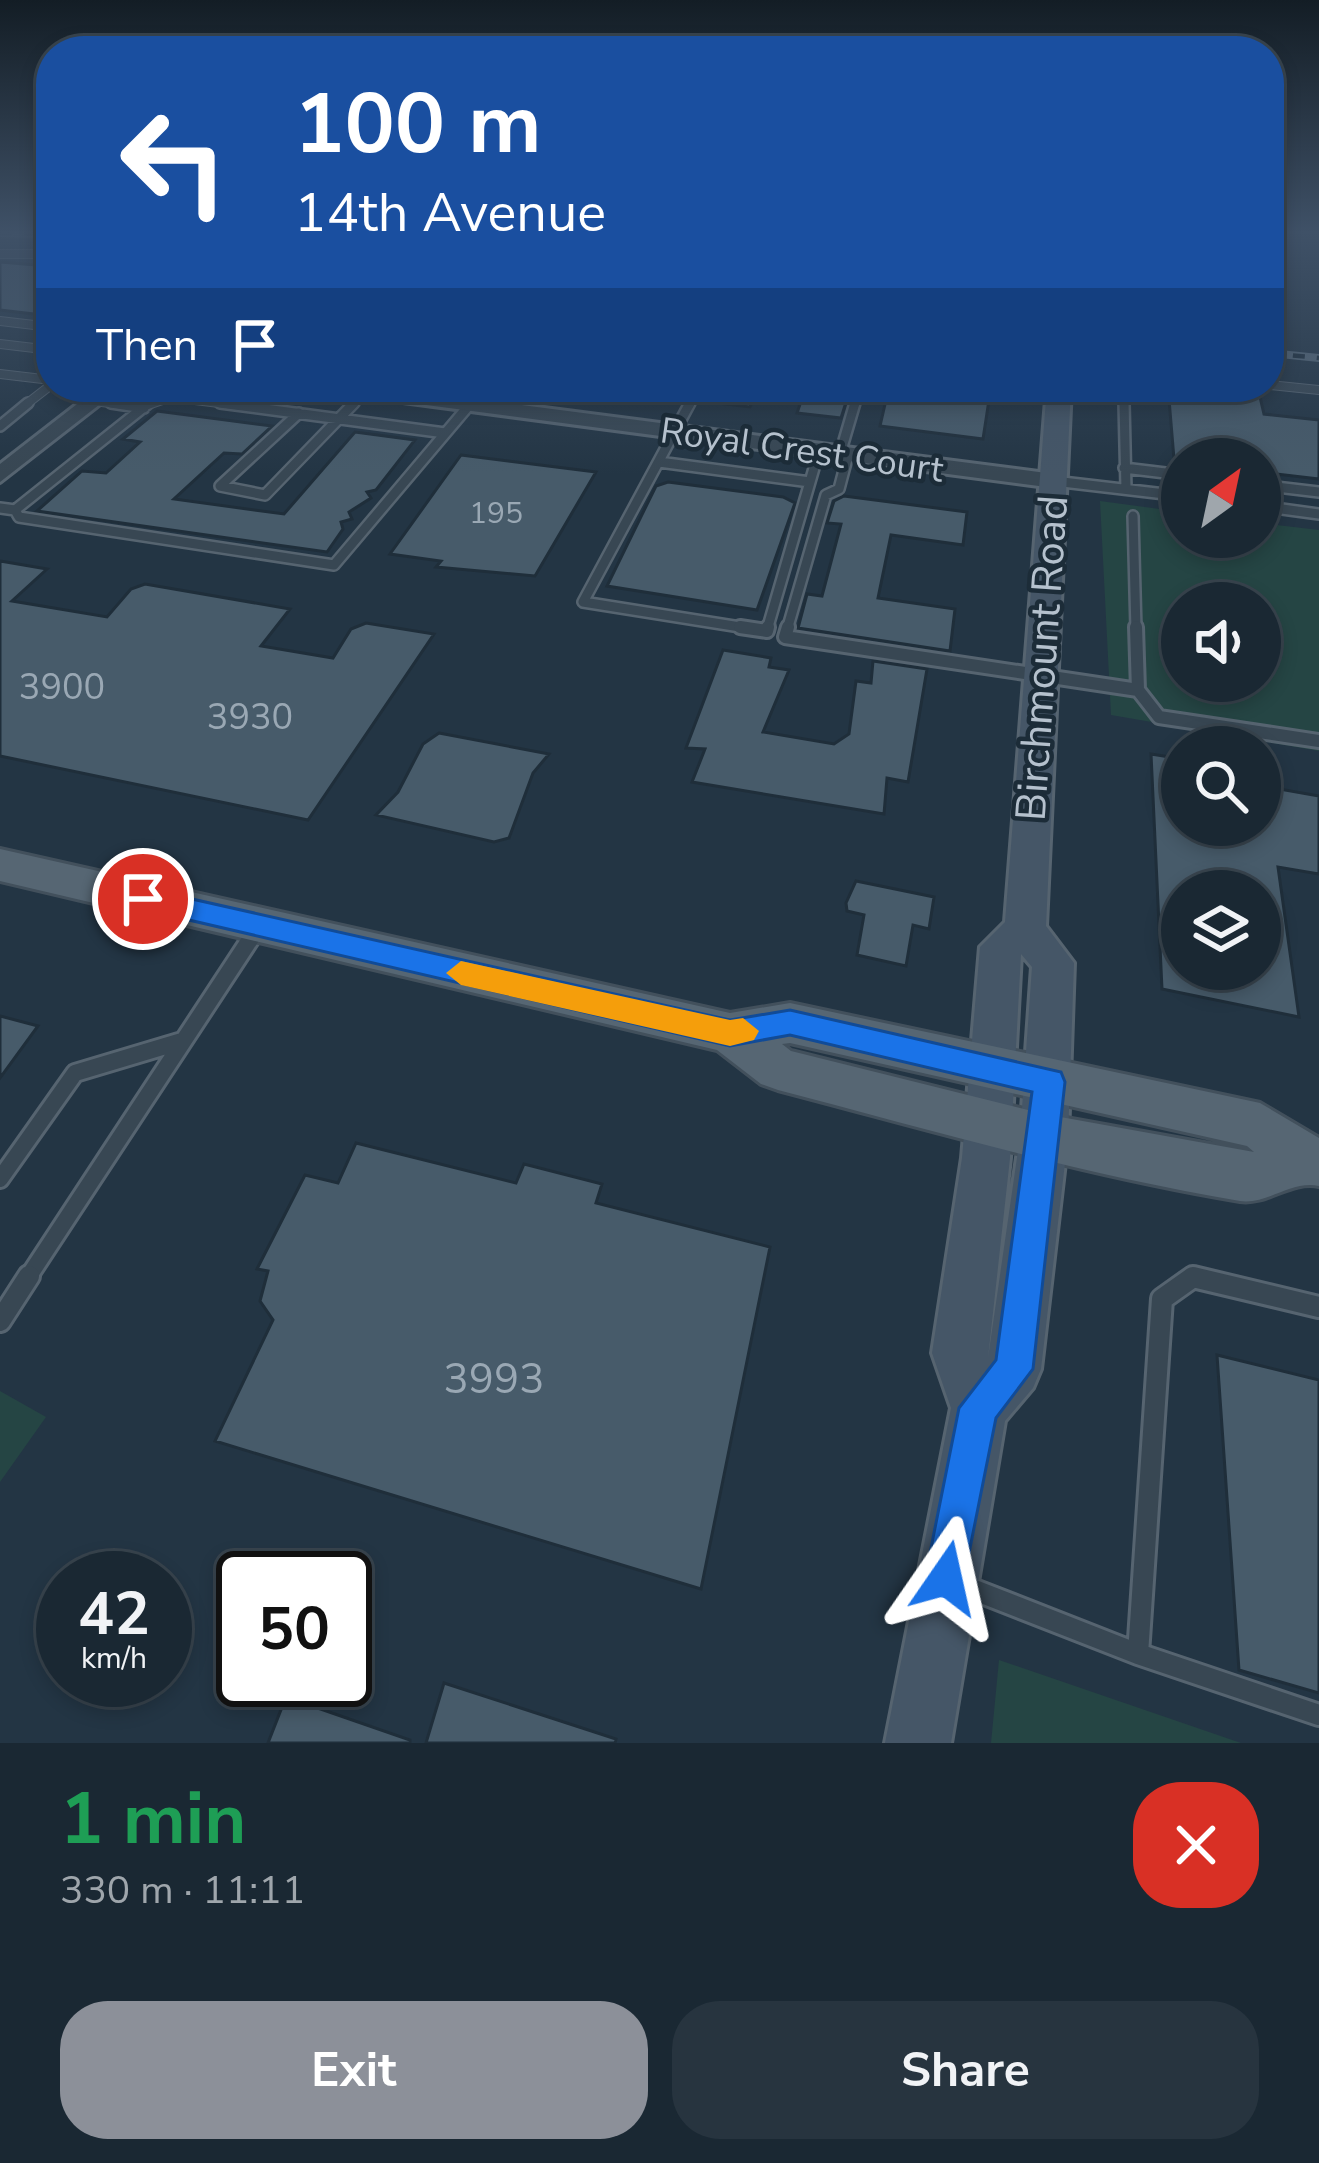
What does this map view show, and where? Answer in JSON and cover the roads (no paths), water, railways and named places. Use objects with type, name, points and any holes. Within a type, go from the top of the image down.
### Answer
[{"type":"main road","name":"Birchmount Road","points":[[979,1408],[959,1353],[988,1123],[1000,947],[1025,930],[1058,402]]},
{"type":"main road","points":[[0,865],[730,1033],[790,1022],[993,1071],[1260,1126],[1311,1161]]},
{"type":"main road","points":[[918,1743],[979,1408],[1014,1369],[1044,1136],[1053,963],[1025,930]]},
{"type":"main road","points":[[730,1033],[778,1069],[1044,1136],[1248,1178],[1311,1161]]},
{"type":"street","points":[[0,475],[93,402]]},
{"type":"street","name":"Royal Crest Court","points":[[447,402],[1054,481]]},
{"type":"lane","points":[[0,321],[36,325]]},
{"type":"lane","points":[[0,344],[36,348]]},
{"type":"lane","points":[[0,374],[36,380]]},
{"type":"lane","points":[[1284,386],[1319,390]]},
{"type":"lane","points":[[0,426],[36,396]]},
{"type":"lane","points":[[126,402],[144,408]]},
{"type":"lane","points":[[0,508],[15,510],[144,408],[159,402]]},
{"type":"lane","points":[[211,402],[445,433]]},
{"type":"lane","points":[[299,413],[220,486],[265,495],[355,402]]},
{"type":"lane","points":[[15,510],[19,517],[334,565],[472,402]]},
{"type":"lane","points":[[691,402],[584,602],[767,631],[810,482],[836,453],[855,402]]},
{"type":"lane","points":[[1124,402],[1126,490]]},
{"type":"lane","points":[[836,453],[839,489],[826,495],[785,637],[1138,690]]},
{"type":"lane","points":[[659,462],[810,482]]},
{"type":"lane","points":[[1124,468],[1161,473]]},
{"type":"lane","points":[[1054,481],[1161,494]]},
{"type":"lane","points":[[1281,487],[1319,492]]},
{"type":"lane","points":[[1281,509],[1319,514]]},
{"type":"lane","points":[[1133,517],[1138,690],[1160,717],[1319,741]]},
{"type":"lane","points":[[0,1321],[259,926]]},
{"type":"lane","points":[[0,1179],[74,1073],[182,1041]]},
{"type":"lane","points":[[1138,1654],[1162,1299],[1193,1277],[1319,1307]]},
{"type":"lane","points":[[946,1578],[1138,1654],[1319,1715]]},
{"type":"railway","points":[[1284,354],[1319,358]]}]
